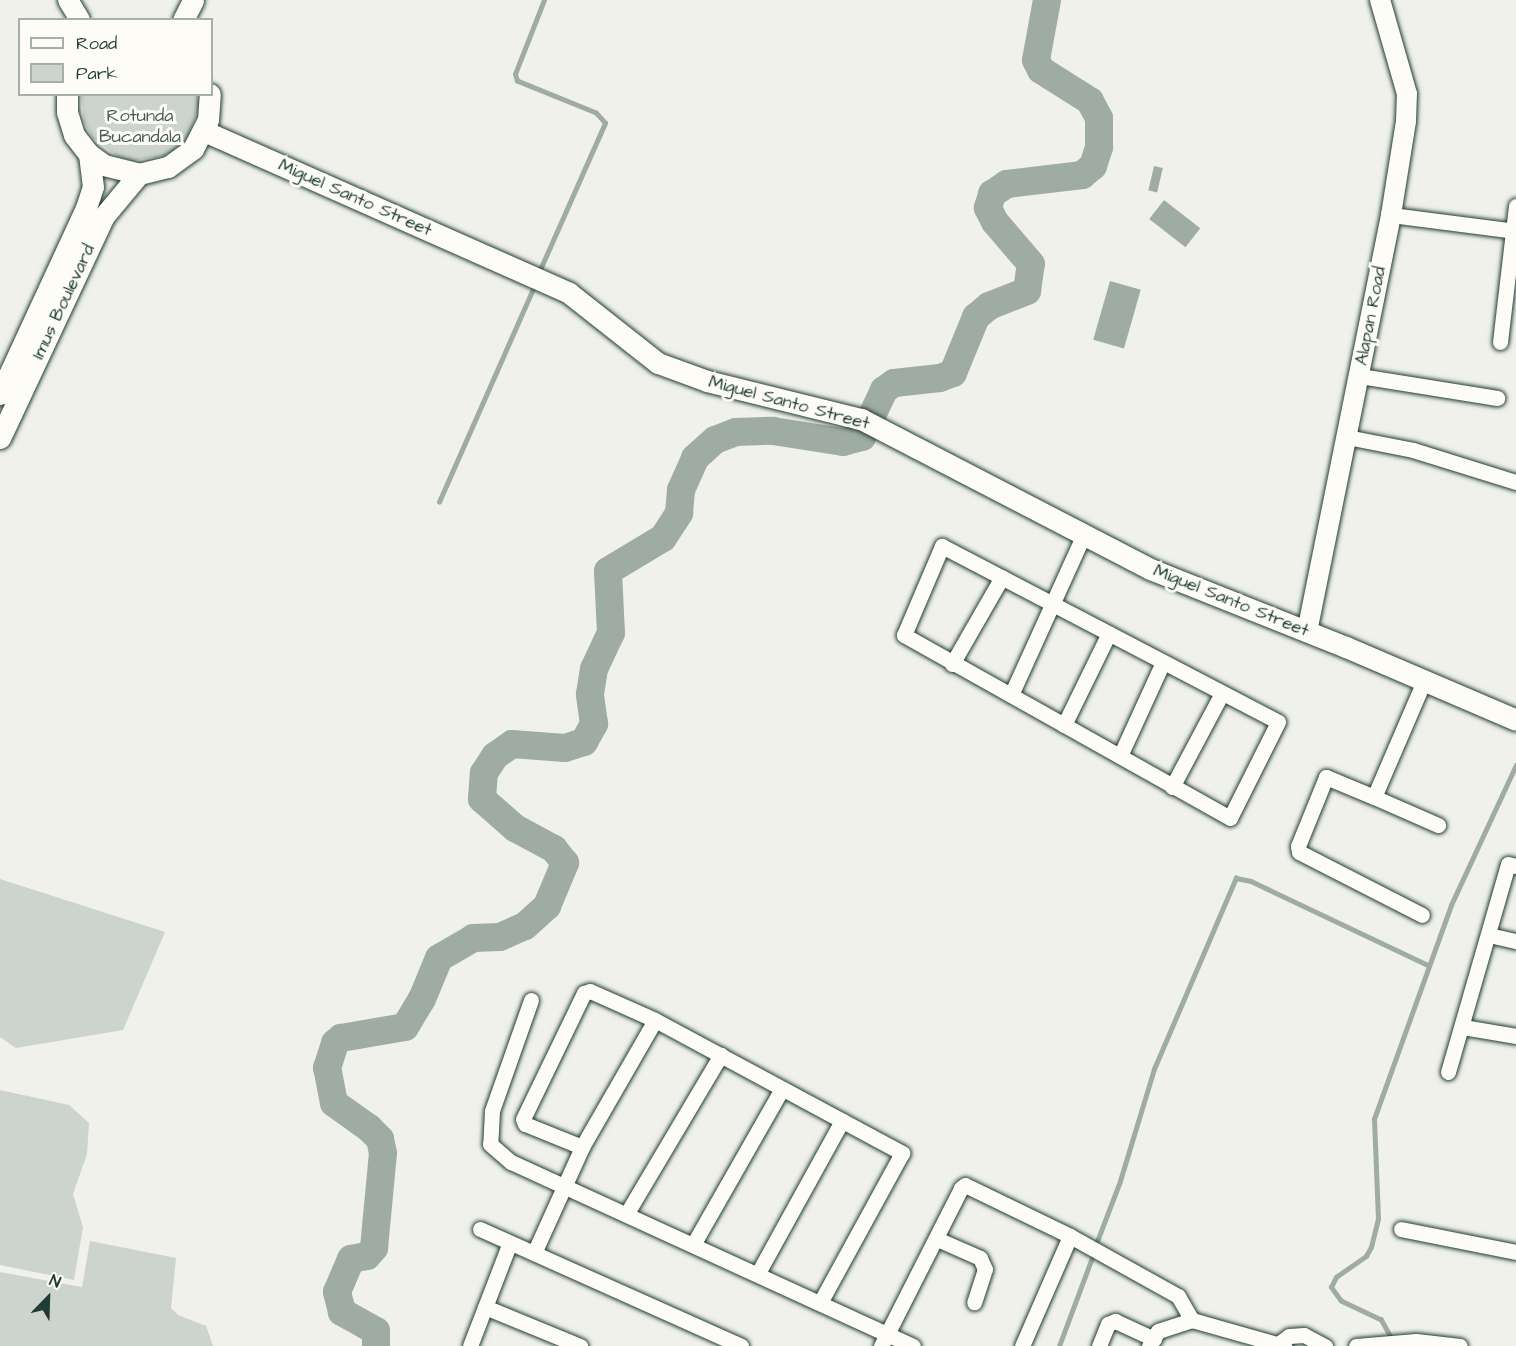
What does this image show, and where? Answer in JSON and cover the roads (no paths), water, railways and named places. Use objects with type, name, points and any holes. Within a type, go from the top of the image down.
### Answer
[{"type":"main road","points":[[184,18],[193,0]]},
{"type":"main road","points":[[67,96],[67,112],[74,135],[89,154],[104,165],[139,174],[180,160],[204,131],[210,96]]},
{"type":"main road","name":"Miguel Santo Street","points":[[204,131],[564,290],[589,305],[649,358],[672,369],[814,410],[861,418],[1170,578],[1307,632],[1516,720]]},
{"type":"main road","name":"Imus Boulevard","points":[[0,394],[87,208],[93,187],[89,154]]},
{"type":"main road","name":"Imus Boulevard","points":[[0,438],[104,216],[139,174]]},
{"type":"street","points":[[68,0],[79,18]]},
{"type":"street","name":"Alapan Road","points":[[1307,632],[1391,215],[1407,94],[1380,0]]},
{"type":"street","points":[[1500,342],[1515,231],[1516,206]]},
{"type":"street","points":[[1391,215],[1515,231]]},
{"type":"street","points":[[1360,376],[1497,398]]},
{"type":"street","points":[[1347,437],[1413,450],[1516,482]]},
{"type":"street","points":[[1011,695],[1084,534]]},
{"type":"street","points":[[942,546],[1002,577],[1278,722],[1230,818],[904,635],[942,546]]},
{"type":"street","points":[[952,664],[1002,577]]},
{"type":"street","points":[[1064,725],[1109,633]]},
{"type":"street","points":[[1120,756],[1163,662]]},
{"type":"street","points":[[1374,797],[1424,681]]},
{"type":"street","points":[[1172,787],[1222,693]]},
{"type":"street","points":[[1422,915],[1299,852],[1298,846],[1326,777],[1438,825]]},
{"type":"street","points":[[1448,1072],[1463,1027],[1508,864],[1516,866]]},
{"type":"street","points":[[1489,935],[1516,941]]},
{"type":"street","points":[[582,1147],[525,1124],[523,1119],[584,993],[590,991],[655,1020],[903,1156],[820,1303]]},
{"type":"street","points":[[531,1000],[492,1111],[490,1144],[511,1162],[758,1273],[820,1303],[884,1340],[913,1346]]},
{"type":"street","points":[[534,1253],[582,1147],[655,1020]]},
{"type":"street","points":[[1463,1027],[1516,1036]]},
{"type":"street","points":[[627,1213],[721,1055]]},
{"type":"street","points":[[694,1243],[782,1089]]},
{"type":"street","points":[[758,1273],[842,1121]]},
{"type":"street","points":[[884,1340],[965,1185],[1070,1236],[1178,1296],[1192,1320]]},
{"type":"street","points":[[480,1229],[509,1245],[534,1253],[741,1346]]},
{"type":"street","points":[[1401,1229],[1516,1252]]},
{"type":"street","points":[[1022,1346],[1070,1236]]},
{"type":"street","points":[[937,1239],[980,1258],[985,1269],[974,1302]]},
{"type":"street","points":[[470,1346],[509,1245]]},
{"type":"street","points":[[485,1307],[580,1346]]},
{"type":"street","points":[[1099,1346],[1108,1324],[1115,1322],[1151,1342],[1158,1332],[1192,1320],[1282,1344],[1289,1336],[1304,1335],[1325,1346]]},
{"type":"street","points":[[1365,1346],[1416,1341],[1460,1346]]},
{"type":"waterway","points":[[539,272],[605,123],[596,113],[517,81],[515,74],[544,0]]},
{"type":"waterway","points":[[376,1346],[376,1331],[342,1312],[337,1292],[351,1259],[367,1256],[374,1248],[383,1153],[380,1139],[369,1128],[334,1103],[327,1068],[335,1043],[341,1038],[405,1027],[422,999],[439,958],[473,938],[500,937],[525,926],[547,906],[565,863],[554,849],[515,828],[482,799],[484,773],[495,756],[512,744],[565,748],[584,742],[594,724],[590,694],[594,669],[611,633],[608,571],[663,538],[679,513],[681,490],[695,458],[715,440],[736,432],[773,431],[843,442],[862,437],[884,390],[894,383],[940,378],[953,373],[976,317],[989,306],[1027,291],[1031,264],[995,222],[988,208],[992,194],[1007,184],[1082,175],[1093,166],[1099,147],[1099,118],[1090,101],[1041,70],[1036,60],[1047,0]]},
{"type":"waterway","points":[[439,502],[532,291]]},
{"type":"waterway","points":[[1391,1338],[1381,1320],[1341,1301],[1331,1287],[1336,1277],[1366,1256],[1371,1247],[1378,1219],[1374,1119],[1451,905],[1516,765]]},
{"type":"waterway","points":[[1096,1244],[1120,1181],[1154,1069],[1236,878],[1251,881],[1428,965]]},
{"type":"waterway","points":[[1059,1346],[1093,1255]]},
{"type":"park label","name":"Rotunda Bucandala","points":[[140,127]]}]
